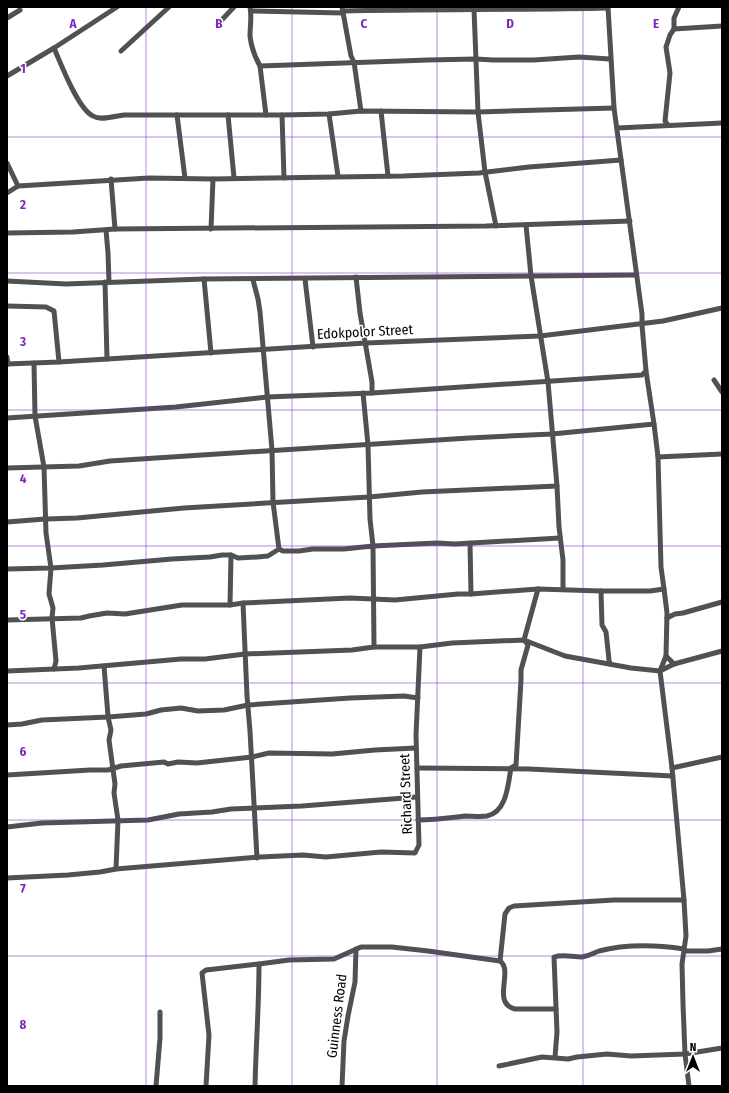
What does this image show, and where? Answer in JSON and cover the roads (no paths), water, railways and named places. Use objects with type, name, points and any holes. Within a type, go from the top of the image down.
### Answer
[{"type":"street","points":[[7,76],[54,48],[117,7]]},
{"type":"street","points":[[121,51],[170,7]]},
{"type":"street","points":[[217,25],[234,7]]},
{"type":"street","points":[[266,115],[260,66],[250,35],[250,9],[343,10],[608,7],[614,108],[642,314],[646,371],[658,457],[661,567],[667,618],[666,656],[660,671],[673,776],[684,900],[686,936],[682,964],[685,1054],[689,1086]]},
{"type":"street","points":[[668,125],[665,121],[670,73],[666,47],[670,35],[674,29],[674,18],[679,7]]},
{"type":"street","points":[[474,9],[478,112],[485,172],[496,226]]},
{"type":"street","points":[[7,18],[20,10]]},
{"type":"street","points":[[343,10],[351,56],[354,62],[361,111]]},
{"type":"street","points":[[674,29],[722,26]]},
{"type":"street","points":[[54,48],[73,89],[84,108],[93,116],[102,118],[124,115],[282,115],[329,114],[361,111],[478,112],[614,108]]},
{"type":"street","points":[[260,66],[476,59],[534,60],[579,57],[610,59]]},
{"type":"street","points":[[381,111],[388,176]]},
{"type":"street","points":[[329,114],[338,176]]},
{"type":"street","points":[[177,115],[185,178]]},
{"type":"street","points":[[228,115],[234,178]]},
{"type":"street","points":[[282,115],[284,178]]},
{"type":"street","points":[[617,128],[722,123]]},
{"type":"street","points":[[7,192],[18,186],[111,179],[388,176],[485,172],[621,160]]},
{"type":"street","points":[[7,163],[18,186]]},
{"type":"street","points":[[111,179],[116,229]]},
{"type":"street","points":[[211,229],[213,179]]},
{"type":"street","points":[[7,233],[73,232],[116,229],[496,226],[630,222]]},
{"type":"street","points":[[526,225],[540,336],[548,382],[563,560],[563,589]]},
{"type":"street","points":[[106,230],[108,253],[108,359]]},
{"type":"street","points":[[7,281],[66,284],[204,279],[253,280],[356,277],[636,275]]},
{"type":"street","points":[[356,277],[372,393]]},
{"type":"street","points":[[204,279],[211,353]]},
{"type":"street","points":[[306,279],[313,347]]},
{"type":"street","points":[[253,280],[258,299],[263,350],[272,450],[273,502],[279,549]]},
{"type":"street","points":[[7,306],[46,307],[54,311],[60,362]]},
{"type":"street","name":"Edokpolor Street","points":[[7,364],[366,343],[540,336],[663,321],[722,308]]},
{"type":"street","points":[[7,357],[7,364]]},
{"type":"street","points":[[34,363],[35,416],[44,467],[45,519],[51,568],[49,594],[52,608],[56,661],[54,669]]},
{"type":"street","points":[[7,418],[176,407],[267,398],[548,382],[642,375],[646,371]]},
{"type":"street","points":[[714,380],[722,392]]},
{"type":"street","points":[[363,393],[368,445],[370,519],[373,546],[374,648]]},
{"type":"street","points":[[7,468],[79,466],[110,461],[272,450],[552,434],[654,424]]},
{"type":"street","points":[[658,457],[722,454]]},
{"type":"street","points":[[7,522],[77,518],[184,508],[422,492],[557,486]]},
{"type":"street","points":[[279,549],[283,551],[299,551],[373,546],[560,538]]},
{"type":"street","points":[[470,543],[471,594]]},
{"type":"street","points":[[7,569],[128,563],[222,555],[231,555],[238,558],[268,556],[279,549]]},
{"type":"street","points":[[230,605],[231,555]]},
{"type":"street","points":[[7,620],[81,618],[101,614],[130,613],[182,605],[230,605],[243,603],[350,598],[395,600],[538,589],[650,591],[664,589]]},
{"type":"street","points":[[418,820],[442,820],[464,816],[488,815],[494,813],[503,803],[511,768],[516,765],[521,670],[528,646],[524,640],[538,589]]},
{"type":"street","points":[[601,591],[602,625],[606,632],[610,664]]},
{"type":"street","points":[[667,618],[675,614],[722,602]]},
{"type":"street","points":[[7,878],[68,875],[116,869],[257,858],[243,603]]},
{"type":"street","points":[[7,671],[79,668],[180,659],[205,660],[245,654],[420,647],[452,643],[524,640],[565,656],[631,668],[660,671],[674,664],[722,651]]},
{"type":"street","name":"Richard Street","points":[[257,858],[303,856],[326,857],[381,852],[415,853],[419,845],[416,735],[420,647]]},
{"type":"street","points":[[666,656],[674,664]]},
{"type":"street","points":[[104,666],[108,717],[111,730],[109,740],[118,820],[116,869]]},
{"type":"street","points":[[7,725],[42,720],[146,714],[161,710],[182,708],[198,711],[224,710],[248,705],[394,696],[418,698]]},
{"type":"street","points":[[7,775],[113,769],[121,766],[164,762],[168,764],[178,762],[197,763],[252,757],[270,753],[332,754],[416,748]]},
{"type":"street","points":[[672,768],[722,758]]},
{"type":"street","points":[[417,768],[511,768],[673,776]]},
{"type":"street","points":[[7,827],[42,823],[148,820],[179,814],[254,807],[302,806],[417,798]]},
{"type":"street","points":[[500,961],[505,914],[509,908],[514,906],[614,900],[684,900]]},
{"type":"street","points":[[206,1086],[209,1035],[202,973],[206,970],[289,960],[334,959],[361,946],[478,957],[500,961],[505,966],[505,1001],[509,1008],[556,1009]]},
{"type":"street","points":[[555,1057],[557,1032],[553,958],[555,956],[581,957],[599,951],[635,946],[665,946],[684,950],[708,951],[722,949]]},
{"type":"street","name":"Guinness Road","points":[[342,1086],[344,1040],[355,982],[356,949]]},
{"type":"street","points":[[255,1086],[259,964]]},
{"type":"street","points":[[156,1086],[160,1038],[160,1012]]},
{"type":"street","points":[[498,1066],[542,1057],[568,1059],[607,1054],[631,1056],[685,1054],[722,1048]]}]
